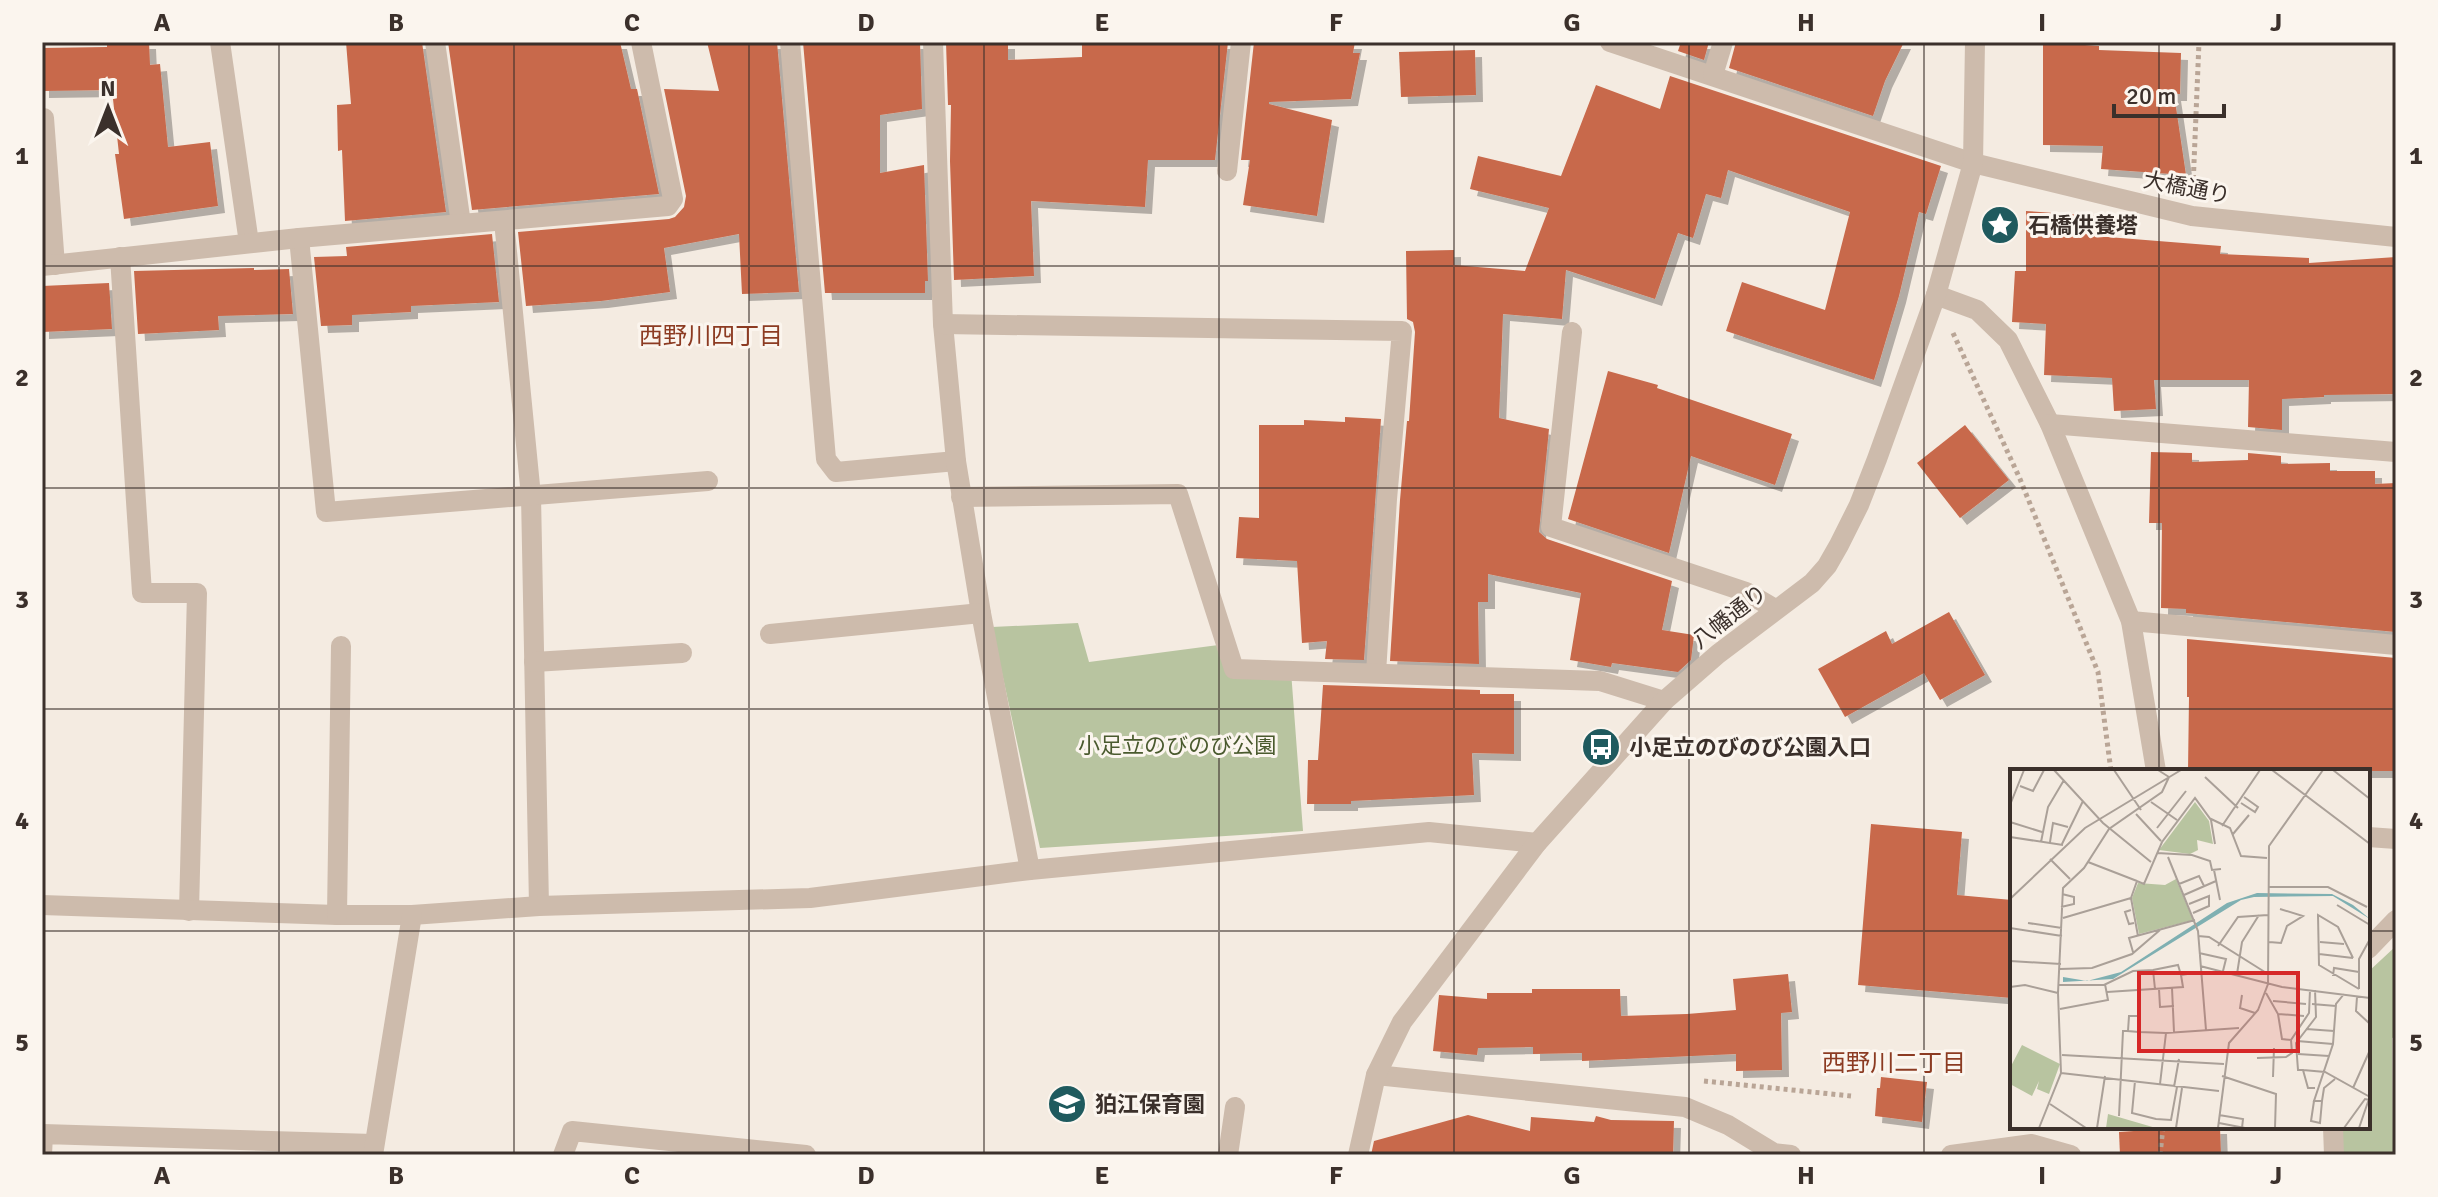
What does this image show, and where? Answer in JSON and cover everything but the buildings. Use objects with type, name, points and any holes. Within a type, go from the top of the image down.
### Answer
[{"type":"street","points":[[220,42],[249,243]]},
{"type":"street","points":[[435,42],[461,224]]},
{"type":"street","points":[[42,118],[48,265],[299,238],[668,206],[673,199],[641,42]]},
{"type":"street","points":[[790,42],[826,459],[836,472],[956,461]]},
{"type":"street","points":[[933,42],[943,324],[956,461],[981,613],[1030,870]]},
{"type":"street","points":[[1227,171],[1241,42]]},
{"type":"street","name":"大橋通り","points":[[1610,42],[1973,163],[2192,216],[2396,237]]},
{"type":"street","points":[[1713,75],[1723,42]]},
{"type":"street","name":"八幡通り","points":[[1358,1155],[1376,1075],[1402,1022],[1537,843],[1664,701],[1718,654],[1812,583],[1839,545],[1877,459],[1936,295],[1973,163],[1975,42]]},
{"type":"street","points":[[504,221],[531,496],[539,906]]},
{"type":"street","points":[[299,238],[326,512],[708,481]]},
{"type":"street","points":[[120,257],[142,593],[197,593],[189,911]]},
{"type":"street","points":[[1936,295],[1977,310],[2008,340],[2050,424],[2131,621],[2156,769]]},
{"type":"street","points":[[943,324],[1402,331],[1376,673]]},
{"type":"street","points":[[1572,332],[1551,527],[1746,592],[1775,609]]},
{"type":"street","points":[[2050,424],[2396,452]]},
{"type":"street","points":[[961,497],[1178,494],[1234,669],[1600,681],[1664,701]]},
{"type":"street","points":[[770,634],[981,613]]},
{"type":"street","points":[[2131,621],[2396,645]]},
{"type":"street","points":[[337,915],[341,646]]},
{"type":"street","points":[[534,662],[682,653]]},
{"type":"street","points":[[42,905],[412,915],[539,906],[810,898],[1030,870],[1429,832],[1537,843]]},
{"type":"street","points":[[2370,837],[2396,839]]},
{"type":"street","points":[[42,1155],[43,1134],[373,1150],[412,915]]},
{"type":"street","points":[[2370,947],[2396,920]]},
{"type":"street","points":[[1376,1075],[1685,1107],[1728,1125],[1774,1153],[1791,1155]]},
{"type":"street","points":[[1228,1155],[1235,1107]]},
{"type":"street","points":[[2333,1129],[2334,1155]]},
{"type":"street","points":[[563,1155],[572,1131],[806,1155]]},
{"type":"street","points":[[1951,1155],[2032,1144],[2071,1154]]},
{"type":"path","points":[[2192,216],[2199,42]]},
{"type":"path","points":[[1936,295],[2020,479],[2098,672],[2111,769]]},
{"type":"path","points":[[2160,1155],[2163,1129]]},
{"type":"green space","name":"小足立のびのび公園","points":[[1078,623],[1089,662],[1226,644],[1234,669],[1291,671],[1303,831],[1040,848],[992,627]]},
{"type":"green space","points":[[2396,946],[2396,1037],[2392,1038],[2393,1155],[2337,1155],[2336,1129],[2370,1129],[2370,970]]},
{"type":"place","name":"石橋供養塔","points":[[2000,225]]},
{"type":"place","name":"小足立のびのび公園入口","points":[[1601,747]]},
{"type":"place","name":"狛江保育園","points":[[1067,1104]]},
{"type":"district","name":"西野川四丁目","points":[[711,336]]},
{"type":"district","name":"西野川二丁目","points":[[1894,1063]]}]
